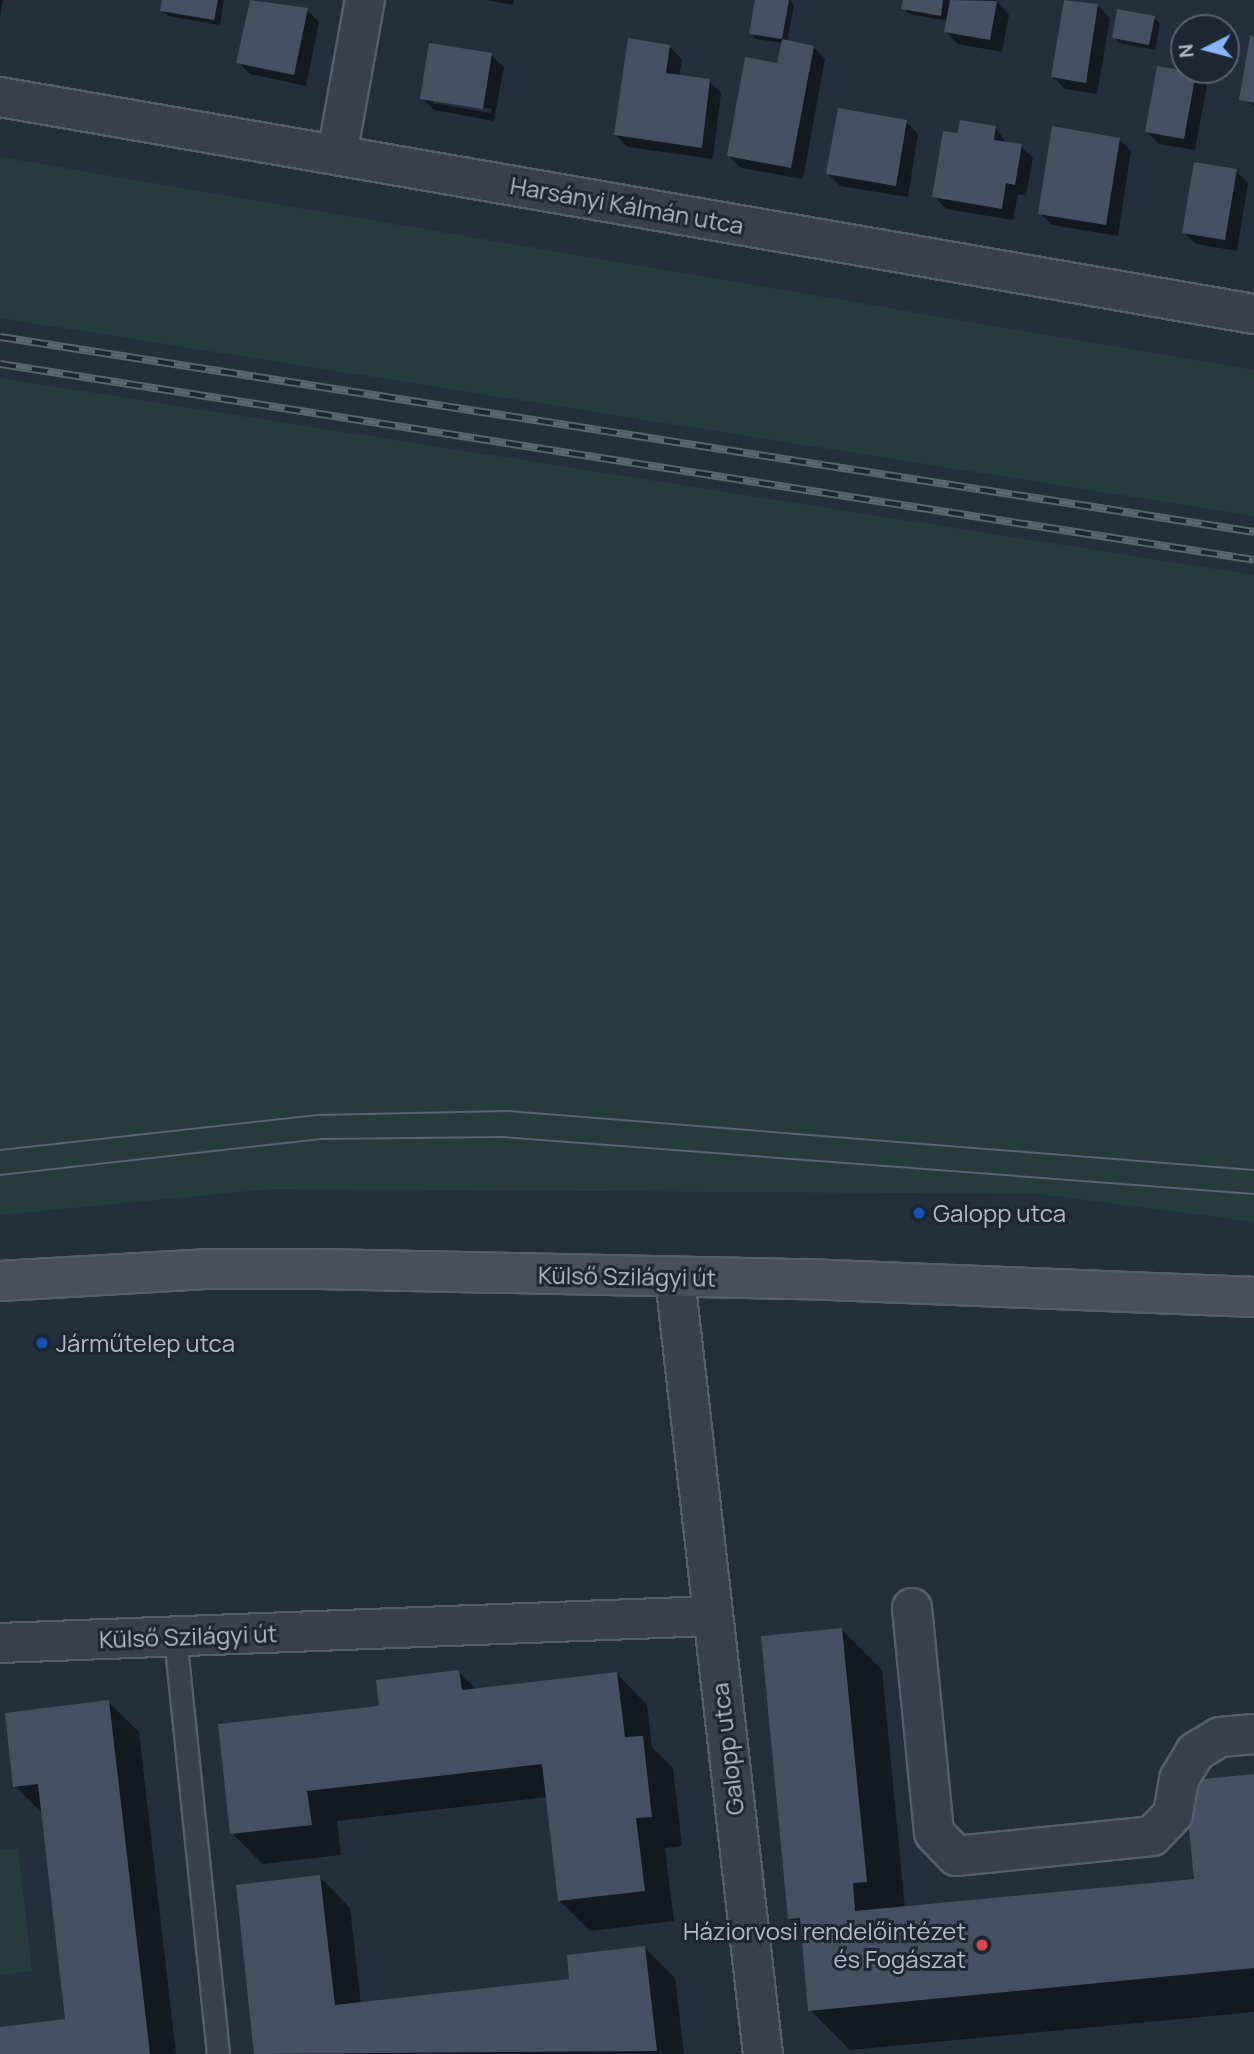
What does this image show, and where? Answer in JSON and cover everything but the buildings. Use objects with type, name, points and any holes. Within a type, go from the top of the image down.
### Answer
[{"type":"street","points":[[337,155],[365,0]]},
{"type":"street","name":"Harsányi Kálmán utca","points":[[0,97],[1254,314]]},
{"type":"street","name":"Külső Szilágyi út","points":[[0,1280],[234,1269],[674,1278],[1254,1297]]},
{"type":"street","name":"Galopp utca","points":[[674,1278],[763,2054]]},
{"type":"street","points":[[912,1608],[934,1833],[956,1856],[1152,1836],[1173,1814],[1179,1779],[1195,1752],[1220,1737],[1254,1734]]},
{"type":"street","name":"Külső Szilágyi út","points":[[0,1643],[711,1616]]},
{"type":"lane","points":[[175,1637],[218,2054]]},
{"type":"green space","points":[[0,157],[1254,370],[1254,516],[0,318]]},
{"type":"green space","points":[[0,378],[1254,575],[1254,1222],[1040,1194],[272,1189],[0,1215]]},
{"type":"green space","points":[[18,1848],[32,1971],[0,1975],[0,1850]]},
{"type":"tram line","points":[[0,1150],[318,1115],[507,1111],[1254,1170]]},
{"type":"tram line","points":[[0,1175],[319,1139],[503,1137],[1254,1194]]},
{"type":"railway","points":[[0,337],[1254,532]]},
{"type":"railway","points":[[0,364],[1254,560]]},
{"type":"place","name":"Galopp utca","points":[[919,1213]]},
{"type":"place","name":"Járműtelep utca","points":[[42,1343]]},
{"type":"place","name":"Háziorvosi rendelőintézet és Fogászat","points":[[982,1945]]}]
